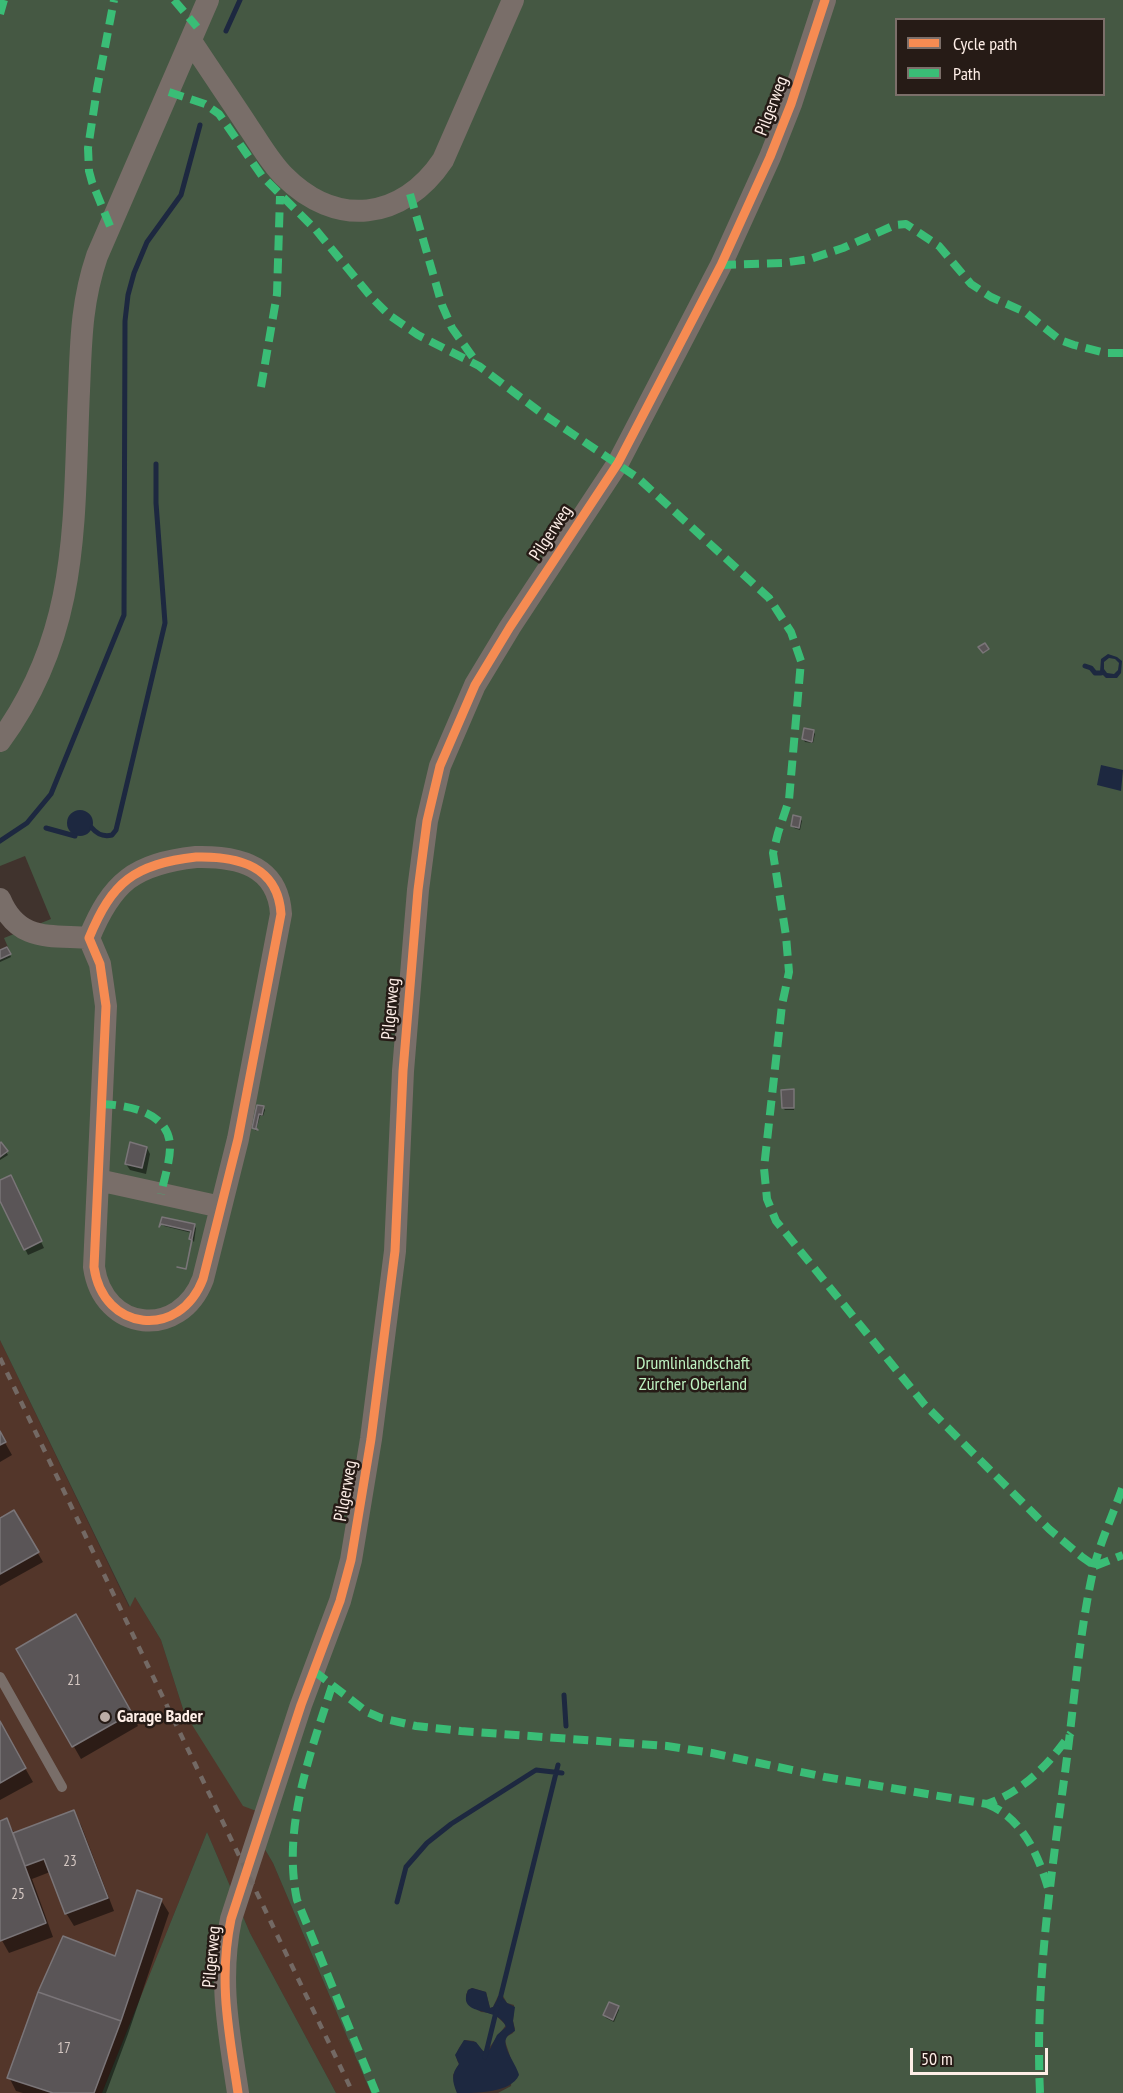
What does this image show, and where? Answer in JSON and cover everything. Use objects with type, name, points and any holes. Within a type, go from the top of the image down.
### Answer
[{"type":"street","points":[[0,741],[25,705],[39,678],[57,627],[67,586],[72,540],[81,328],[87,290],[97,256],[208,0]]},
{"type":"street","points":[[190,41],[273,163],[291,183],[314,200],[325,204],[348,210],[373,211],[393,205],[411,194],[430,177],[443,160],[513,0]]},
{"type":"street","name":"Pilgerweg","points":[[238,2093],[225,2004],[224,1968],[231,1919],[301,1705],[347,1580],[364,1482],[395,1251],[403,1071],[421,861],[431,798],[440,766],[475,685],[632,438],[721,265],[791,104],[825,0]]},
{"type":"street","points":[[210,857],[239,861],[266,875],[278,892],[281,902],[280,926],[238,1139],[203,1279],[191,1302],[169,1317],[156,1320],[137,1319],[119,1312],[109,1303],[96,1280],[94,1254],[106,1006],[100,964],[89,938],[103,906],[120,884],[147,868],[170,861],[210,857]]},
{"type":"street","points":[[0,899],[11,920],[28,932],[40,935],[89,938]]},
{"type":"street","points":[[98,1180],[221,1207]]},
{"type":"lane","points":[[0,1677],[62,1787]]},
{"type":"shaded area","points":[[0,1340],[129,1607],[135,1597],[161,1640],[184,1712],[259,1812],[257,1836],[273,1863],[371,2093],[336,2093],[250,1933],[207,1832],[102,2093],[0,2093]]},
{"type":"green space","name":"Drumlinlandschaft Zürcher Oberland","points":[[0,0],[1123,0],[1123,2093],[498,2093],[511,2086],[513,2065],[505,2041],[515,2029],[514,2005],[507,2003],[503,1996],[498,1996],[493,2007],[490,2008],[486,1992],[472,1988],[466,1995],[467,2002],[481,2012],[493,2013],[506,2025],[486,2052],[474,2041],[465,2040],[461,2045],[457,2054],[459,2064],[453,2075],[457,2093],[371,2093],[273,1863],[257,1836],[259,1812],[243,1806],[184,1712],[161,1640],[135,1597],[130,1607],[0,1340],[0,959],[11,954],[4,938],[51,919],[25,856],[0,866]]},
{"type":"green space","points":[[207,1832],[250,1933],[336,2093],[102,2093]]},
{"type":"water","points":[[1108,654],[1122,661],[1121,673],[1117,678],[1106,678],[1100,672],[1101,659]],"holes":[[[1109,658],[1119,663],[1118,670],[1114,674],[1107,673],[1104,669],[1104,662]]]},
{"type":"water","points":[[1101,765],[1123,770],[1121,791],[1097,785]]},
{"type":"water","points":[[80,810],[89,814],[93,823],[89,832],[80,836],[71,832],[67,823],[71,814]]},
{"type":"water","points":[[472,1988],[486,1992],[490,2008],[493,2007],[500,1994],[507,2003],[515,2007],[513,2021],[515,2031],[505,2041],[519,2075],[515,2081],[501,2089],[457,2093],[453,2078],[459,2064],[455,2055],[464,2040],[476,2042],[486,2052],[497,2035],[506,2027],[502,2020],[468,2005],[466,1999],[468,1990]]},
{"type":"building","points":[[985,643],[989,649],[983,653],[978,647]]},
{"type":"building","points":[[804,728],[814,730],[812,742],[802,739]]},
{"type":"building","points":[[793,815],[801,817],[799,828],[791,826]]},
{"type":"building","points":[[7,947],[11,954],[0,959],[0,950]]},
{"type":"building","points":[[794,1089],[794,1108],[782,1108],[781,1090]]},
{"type":"building","points":[[257,1105],[264,1106],[262,1115],[259,1114],[256,1128],[258,1130],[252,1128]]},
{"type":"building","points":[[130,1142],[147,1147],[142,1168],[125,1164]]},
{"type":"building","points":[[0,1143],[8,1151],[0,1157]]},
{"type":"building","points":[[11,1175],[42,1241],[24,1250],[0,1201],[0,1180]]},
{"type":"building","points":[[162,1217],[195,1224],[192,1240],[189,1239],[191,1231],[161,1224],[159,1227]]},
{"type":"building","points":[[0,1431],[6,1442],[0,1445]]},
{"type":"building","points":[[14,1510],[39,1552],[0,1574],[0,1518]]},
{"type":"building","points":[[76,1614],[132,1713],[72,1747],[16,1649]]},
{"type":"building","points":[[0,1721],[26,1768],[0,1783]]},
{"type":"building","points":[[74,1810],[108,1898],[65,1914],[44,1859],[25,1866],[13,1833]]},
{"type":"building","points":[[7,1818],[46,1923],[0,1941],[0,1821]]},
{"type":"building","points":[[137,1890],[162,1899],[121,2021],[38,1992],[63,1936],[115,1956]]},
{"type":"building","points":[[38,1992],[121,2021],[94,2093],[53,2093],[7,2078]]},
{"type":"building","points":[[609,2002],[619,2006],[613,2020],[603,2015]]},
{"type":"waterway","points":[[226,31],[240,0]]},
{"type":"waterway","points":[[0,841],[27,823],[51,794],[124,615],[125,321],[128,295],[147,242],[181,195],[200,125]]},
{"type":"waterway","points":[[92,828],[106,836],[112,835],[116,830],[165,623],[156,503],[156,464]]},
{"type":"waterway","points":[[1085,666],[1091,668],[1095,673],[1101,673]]},
{"type":"waterway","points":[[46,828],[75,836]]},
{"type":"waterway","points":[[564,1695],[566,1726]]},
{"type":"waterway","points":[[500,1999],[558,1765]]},
{"type":"waterway","points":[[397,1902],[406,1867],[427,1843],[451,1824],[536,1770],[562,1773]]},
{"type":"waterway","points":[[485,2057],[497,2008]]},
{"type":"railway","points":[[0,1358],[353,2093]]},
{"type":"marked path","points":[[0,14],[4,0]]},
{"type":"marked path","points":[[110,226],[92,182],[88,148],[114,0]]},
{"type":"marked path","points":[[174,0],[197,27]]},
{"type":"marked path","points":[[169,92],[205,104],[219,114],[262,176],[316,230],[372,298],[389,315],[418,335],[479,366],[540,412],[638,478],[769,598],[791,632],[801,661],[789,800],[773,853],[786,936],[789,972],[782,1005],[764,1168],[767,1199],[776,1221],[924,1404],[1049,1529],[1095,1566]]},
{"type":"marked path","points":[[410,194],[442,305],[452,328],[477,363]]},
{"type":"marked path","points":[[261,387],[277,294],[280,196]]},
{"type":"marked path","points":[[721,265],[782,263],[810,259],[843,248],[895,225],[906,224],[939,246],[971,284],[991,297],[1025,312],[1060,340],[1105,353],[1123,353]]},
{"type":"marked path","points":[[101,1104],[135,1109],[155,1118],[163,1126],[168,1135],[170,1147],[161,1194]]},
{"type":"marked path","points":[[1040,2093],[1040,2014],[1045,1936],[1080,1646],[1094,1567],[1123,1486]]},
{"type":"marked path","points":[[1095,1566],[1123,1555]]},
{"type":"marked path","points":[[314,1671],[367,1712],[381,1718],[416,1726],[667,1746],[825,1777],[987,1804],[1013,1792],[1035,1775],[1071,1733]]},
{"type":"marked path","points":[[332,1686],[307,1765],[301,1792],[293,1846],[293,1873],[297,1900],[376,2093]]},
{"type":"marked path","points":[[987,1804],[1010,1818],[1027,1838],[1034,1850],[1048,1888]]},
{"type":"cycle path","points":[[238,2093],[226,2006],[227,1942],[231,1919],[301,1705],[340,1601],[351,1560],[371,1439],[395,1251],[403,1071],[418,890],[427,821],[440,766],[475,685],[510,627],[618,463],[721,265],[770,157],[791,104],[825,0]]},
{"type":"cycle path","points":[[196,857],[240,862],[264,874],[278,897],[281,914],[238,1139],[203,1279],[192,1299],[178,1312],[161,1319],[143,1320],[126,1315],[112,1305],[100,1289],[94,1267],[106,1006],[100,964],[89,938],[107,903],[128,879],[156,865],[196,857]]},
{"type":"place","name":"Garage Bader","points":[[105,1717]]}]
